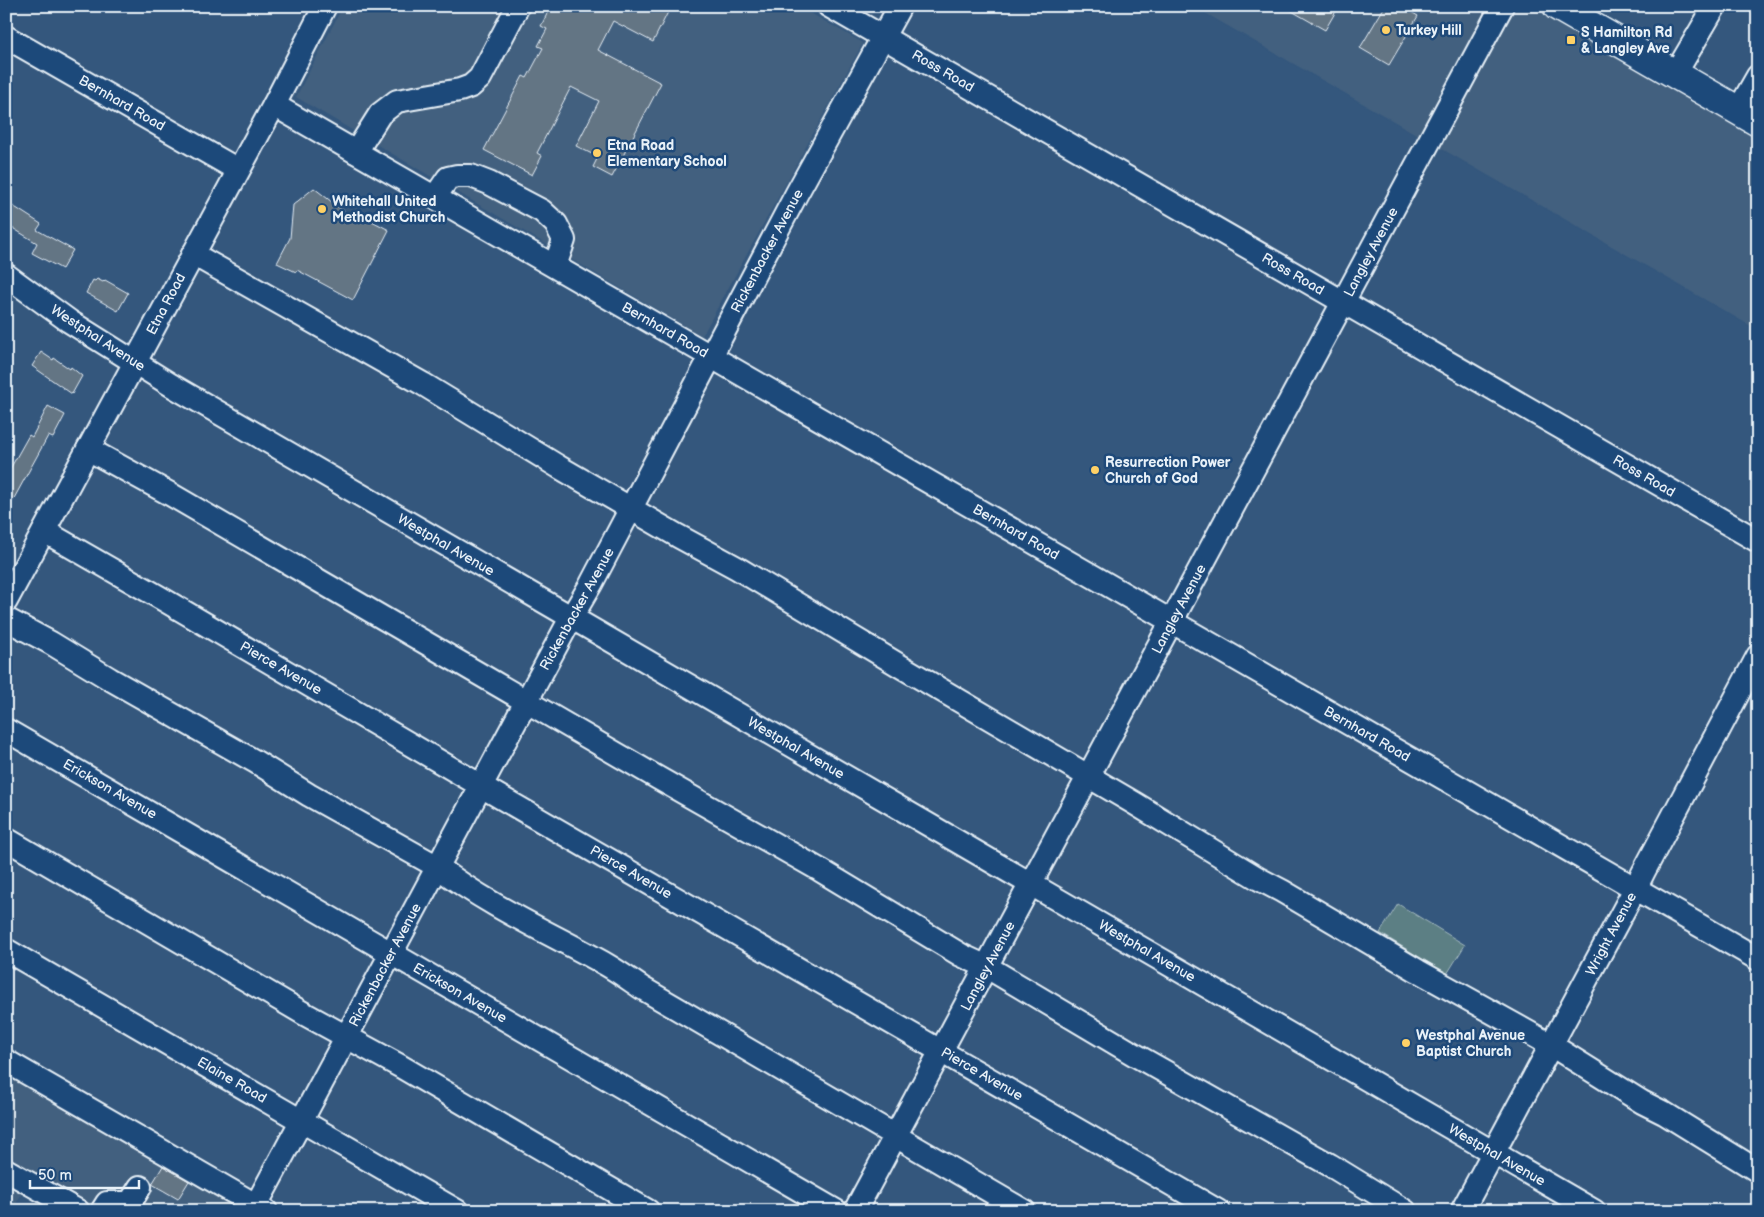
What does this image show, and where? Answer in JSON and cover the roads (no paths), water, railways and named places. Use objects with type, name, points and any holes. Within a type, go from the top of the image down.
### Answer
[{"type":"main road","points":[[1557,6],[1748,117]]},
{"type":"street","name":"Etna Road","points":[[6,601],[274,105],[324,6]]},
{"type":"street","points":[[356,152],[380,114],[397,101],[460,90],[472,86],[480,78],[518,6]]},
{"type":"street","name":"Ross Road","points":[[829,6],[1758,541]]},
{"type":"street","name":"Rickenbacker Avenue","points":[[258,1209],[301,1121],[526,701],[591,584],[797,193],[900,6]]},
{"type":"street","name":"Langley Avenue","points":[[855,1211],[1090,777],[1502,6]]},
{"type":"street","points":[[1676,74],[1715,6]]},
{"type":"street","name":"Bernhard Road","points":[[6,37],[238,170]]},
{"type":"street","points":[[1748,117],[1758,76]]},
{"type":"street","name":"Bernhard Road","points":[[274,105],[1758,960]]},
{"type":"street","points":[[435,197],[448,178],[471,176],[542,211],[556,224],[564,240],[555,266]]},
{"type":"street","points":[[193,254],[422,384],[631,509],[737,568],[1259,879],[1551,1045],[1758,1171]]},
{"type":"street","name":"Westphal Avenue","points":[[6,275],[69,321],[179,390],[1594,1211]]},
{"type":"street","points":[[88,449],[170,494],[820,870],[961,955],[987,967],[1137,1056],[1330,1165],[1405,1211]]},
{"type":"street","name":"Pierce Avenue","points":[[44,531],[1218,1211]]},
{"type":"street","points":[[6,619],[51,642],[110,679],[256,762],[309,795],[438,867],[456,881],[488,900],[607,965],[642,988],[897,1135],[1024,1211]]},
{"type":"street","name":"Wright Avenue","points":[[1462,1211],[1636,889],[1758,656]]},
{"type":"street","name":"Erickson Avenue","points":[[6,730],[836,1211]]},
{"type":"street","points":[[6,839],[648,1211]]},
{"type":"street","name":"Elaine Road","points":[[6,950],[457,1211]]},
{"type":"street","points":[[6,1061],[258,1209]]},
{"type":"street","points":[[6,1170],[46,1204],[78,1211]]},
{"type":"street","points":[[102,1211],[107,1203],[130,1203],[140,1187]]},
{"type":"place","name":"Turkey Hill","points":[[1386,30]]},
{"type":"place","name":"S Hamilton Rd & Langley Ave","points":[[1571,40]]},
{"type":"place","name":"Etna Road Elementary School","points":[[597,153]]},
{"type":"place","name":"Whitehall United Methodist Church","points":[[322,209]]},
{"type":"place","name":"Resurrection Power Church of God","points":[[1095,470]]},
{"type":"place","name":"Westphal Avenue Baptist Church","points":[[1406,1043]]}]
